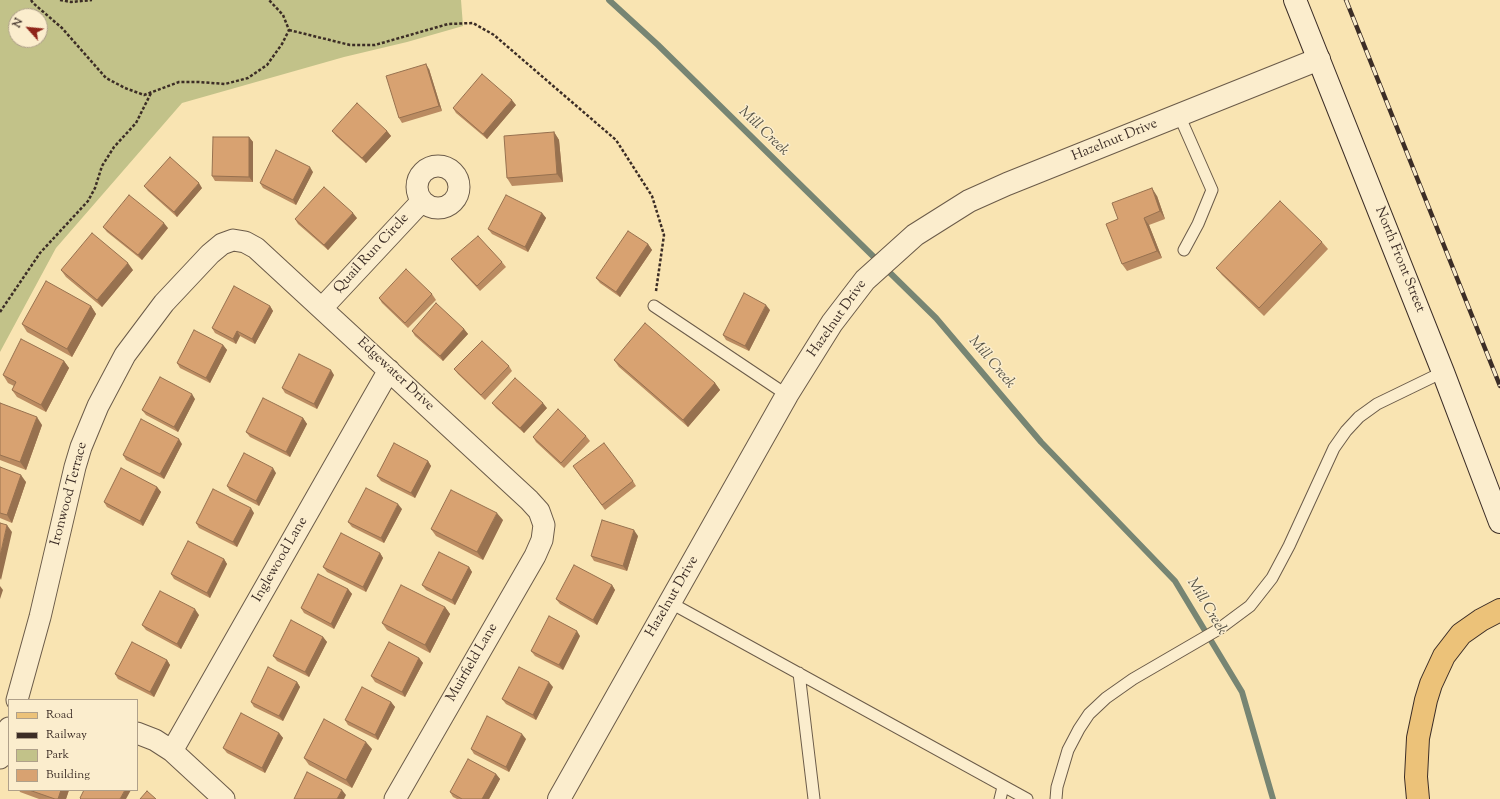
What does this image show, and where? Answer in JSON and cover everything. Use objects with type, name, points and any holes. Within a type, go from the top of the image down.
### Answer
[{"type":"main road","points":[[1418,799],[1416,771],[1418,738],[1431,684],[1444,656],[1461,634],[1481,620],[1500,610]]},
{"type":"street","name":"North Front Street","points":[[1295,0],[1443,372],[1500,522]]},
{"type":"street","name":"Hazelnut Drive","points":[[559,799],[787,395],[832,323],[865,280],[915,235],[969,201],[1007,184],[1319,60]]},
{"type":"street","name":"Quail Run Circle","points":[[322,308],[422,201]]},
{"type":"street","name":"Edgewater Drive","points":[[233,240],[245,242],[256,248],[322,308],[529,500],[539,511],[544,525]]},
{"type":"street","name":"Ironwood Terrace","points":[[22,699],[75,467],[98,406],[125,355],[164,303],[210,254],[222,244],[233,240]]},
{"type":"street","name":"Inglewood Lane","points":[[172,751],[389,370]]},
{"type":"street","name":"Muirfield Lane","points":[[395,799],[535,556],[542,540],[544,525]]},
{"type":"street","points":[[0,758],[8,731]]},
{"type":"street","points":[[138,733],[155,740],[172,751],[224,799]]},
{"type":"lane","points":[[1179,115],[1212,190],[1198,224],[1184,250]]},
{"type":"lane","points":[[654,306],[787,395]]},
{"type":"lane","points":[[1056,799],[1057,787],[1068,750],[1089,714],[1106,698],[1133,679],[1219,630],[1250,606],[1272,578],[1289,546],[1334,448],[1346,431],[1359,417],[1377,404],[1443,372]]},
{"type":"lane","points":[[669,602],[1027,799]]},
{"type":"lane","points":[[800,673],[814,799]]},
{"type":"lane","points":[[1000,799],[1004,787]]},
{"type":"path","points":[[31,0],[62,28],[106,78],[125,88],[144,95],[178,82],[225,84],[248,78],[267,65],[282,44],[289,30],[283,15],[269,0]]},
{"type":"path","points":[[60,0],[71,2],[92,0]]},
{"type":"path","points":[[289,30],[350,45],[375,45],[448,24],[473,23],[494,35],[616,140],[652,196],[664,235],[654,306]]},
{"type":"path","points":[[0,312],[40,253],[88,201],[95,188],[102,166],[114,147],[136,123],[151,93]]},
{"type":"green space","points":[[0,0],[461,0],[463,26],[407,42],[344,57],[182,103],[56,248],[0,352]]},
{"type":"building","points":[[426,64],[439,106],[399,118],[386,76]]},
{"type":"building","points":[[482,74],[512,100],[483,134],[453,108]]},
{"type":"building","points":[[357,103],[387,131],[362,158],[332,131]]},
{"type":"building","points":[[554,132],[557,174],[507,178],[504,136]]},
{"type":"building","points":[[213,137],[249,137],[249,177],[212,176]]},
{"type":"building","points":[[276,150],[310,167],[293,200],[260,183]]},
{"type":"building","points":[[170,157],[199,183],[174,212],[144,186]]},
{"type":"building","points":[[324,187],[353,213],[324,245],[295,219]]},
{"type":"building","points":[[1152,188],[1160,211],[1144,218],[1157,251],[1122,264],[1106,224],[1118,219],[1112,203]]},
{"type":"building","points":[[129,195],[164,223],[138,255],[103,227]]},
{"type":"building","points":[[506,195],[542,213],[525,247],[488,229]]},
{"type":"building","points":[[1280,201],[1322,242],[1259,308],[1216,268]]},
{"type":"building","points":[[628,231],[648,244],[616,292],[596,278]]},
{"type":"building","points":[[92,233],[128,263],[97,300],[61,270]]},
{"type":"building","points":[[478,236],[502,262],[477,286],[451,259]]},
{"type":"building","points":[[406,269],[432,294],[405,323],[379,298]]},
{"type":"building","points":[[46,281],[91,306],[67,349],[22,324]]},
{"type":"building","points":[[234,286],[270,306],[252,339],[237,331],[233,339],[212,328]]},
{"type":"building","points":[[744,293],[766,305],[745,346],[723,335]]},
{"type":"building","points":[[436,303],[464,329],[440,356],[412,331]]},
{"type":"building","points":[[645,323],[715,383],[683,420],[614,360]]},
{"type":"building","points":[[194,330],[223,345],[206,378],[177,363]]},
{"type":"building","points":[[21,339],[64,361],[41,405],[12,390],[16,382],[3,375]]},
{"type":"building","points":[[482,341],[509,366],[481,395],[454,369]]},
{"type":"building","points":[[299,354],[331,370],[314,404],[282,388]]},
{"type":"building","points":[[160,377],[192,394],[174,427],[142,410]]},
{"type":"building","points":[[515,378],[543,403],[520,428],[492,403]]},
{"type":"building","points":[[263,398],[303,418],[286,452],[246,432]]},
{"type":"building","points":[[0,403],[37,417],[20,462],[0,455]]},
{"type":"building","points":[[558,409],[586,436],[561,463],[533,437]]},
{"type":"building","points":[[141,419],[179,439],[160,474],[123,455]]},
{"type":"building","points":[[394,443],[428,461],[411,493],[377,476]]},
{"type":"building","points":[[604,443],[633,481],[602,505],[573,466]]},
{"type":"building","points":[[244,453],[273,468],[256,501],[227,486]]},
{"type":"building","points":[[0,467],[21,475],[7,515],[0,513]]},
{"type":"building","points":[[121,468],[157,487],[140,521],[104,502]]},
{"type":"building","points":[[366,488],[398,504],[381,538],[348,522]]},
{"type":"building","points":[[213,489],[251,508],[233,542],[196,523]]},
{"type":"building","points":[[451,490],[497,513],[477,552],[431,529]]},
{"type":"building","points":[[602,520],[634,530],[623,566],[591,556]]},
{"type":"building","points":[[0,523],[7,525],[0,556]]},
{"type":"building","points":[[341,533],[380,553],[363,587],[323,567]]},
{"type":"building","points":[[188,541],[224,559],[207,593],[171,574]]},
{"type":"building","points":[[439,552],[469,567],[452,600],[422,585]]},
{"type":"building","points":[[574,565],[612,585],[593,620],[556,599]]},
{"type":"building","points":[[318,574],[348,589],[331,624],[301,608]]},
{"type":"building","points":[[401,585],[445,607],[425,645],[382,623]]},
{"type":"building","points":[[160,591],[195,609],[177,644],[142,625]]},
{"type":"building","points":[[549,616],[577,631],[559,665],[531,651]]},
{"type":"building","points":[[291,620],[323,637],[305,672],[273,656]]},
{"type":"building","points":[[132,642],[167,660],[150,692],[115,674]]},
{"type":"building","points":[[389,642],[419,658],[402,692],[371,676]]},
{"type":"building","points":[[268,667],[297,682],[279,716],[251,702]]},
{"type":"building","points":[[519,667],[549,682],[533,715],[502,699]]},
{"type":"building","points":[[362,687],[391,702],[375,735],[345,720]]},
{"type":"building","points":[[241,713],[279,733],[262,768],[223,748]]},
{"type":"building","points":[[487,716],[522,734],[506,767],[471,749]]},
{"type":"building","points":[[324,719],[366,742],[346,780],[304,758]]},
{"type":"building","points":[[468,759],[496,774],[482,799],[462,799],[450,792]]},
{"type":"building","points":[[307,772],[342,790],[337,799],[294,799]]},
{"type":"building","points":[[32,791],[61,791],[58,799]]},
{"type":"building","points":[[84,791],[124,791],[120,799],[80,798]]},
{"type":"building","points":[[147,791],[156,799],[140,799]]},
{"type":"waterway","name":"Mill Creek","points":[[609,0],[658,45],[936,318],[1041,442],[1175,581],[1242,692],[1273,799]]},
{"type":"railway","points":[[1346,0],[1500,386]]}]
